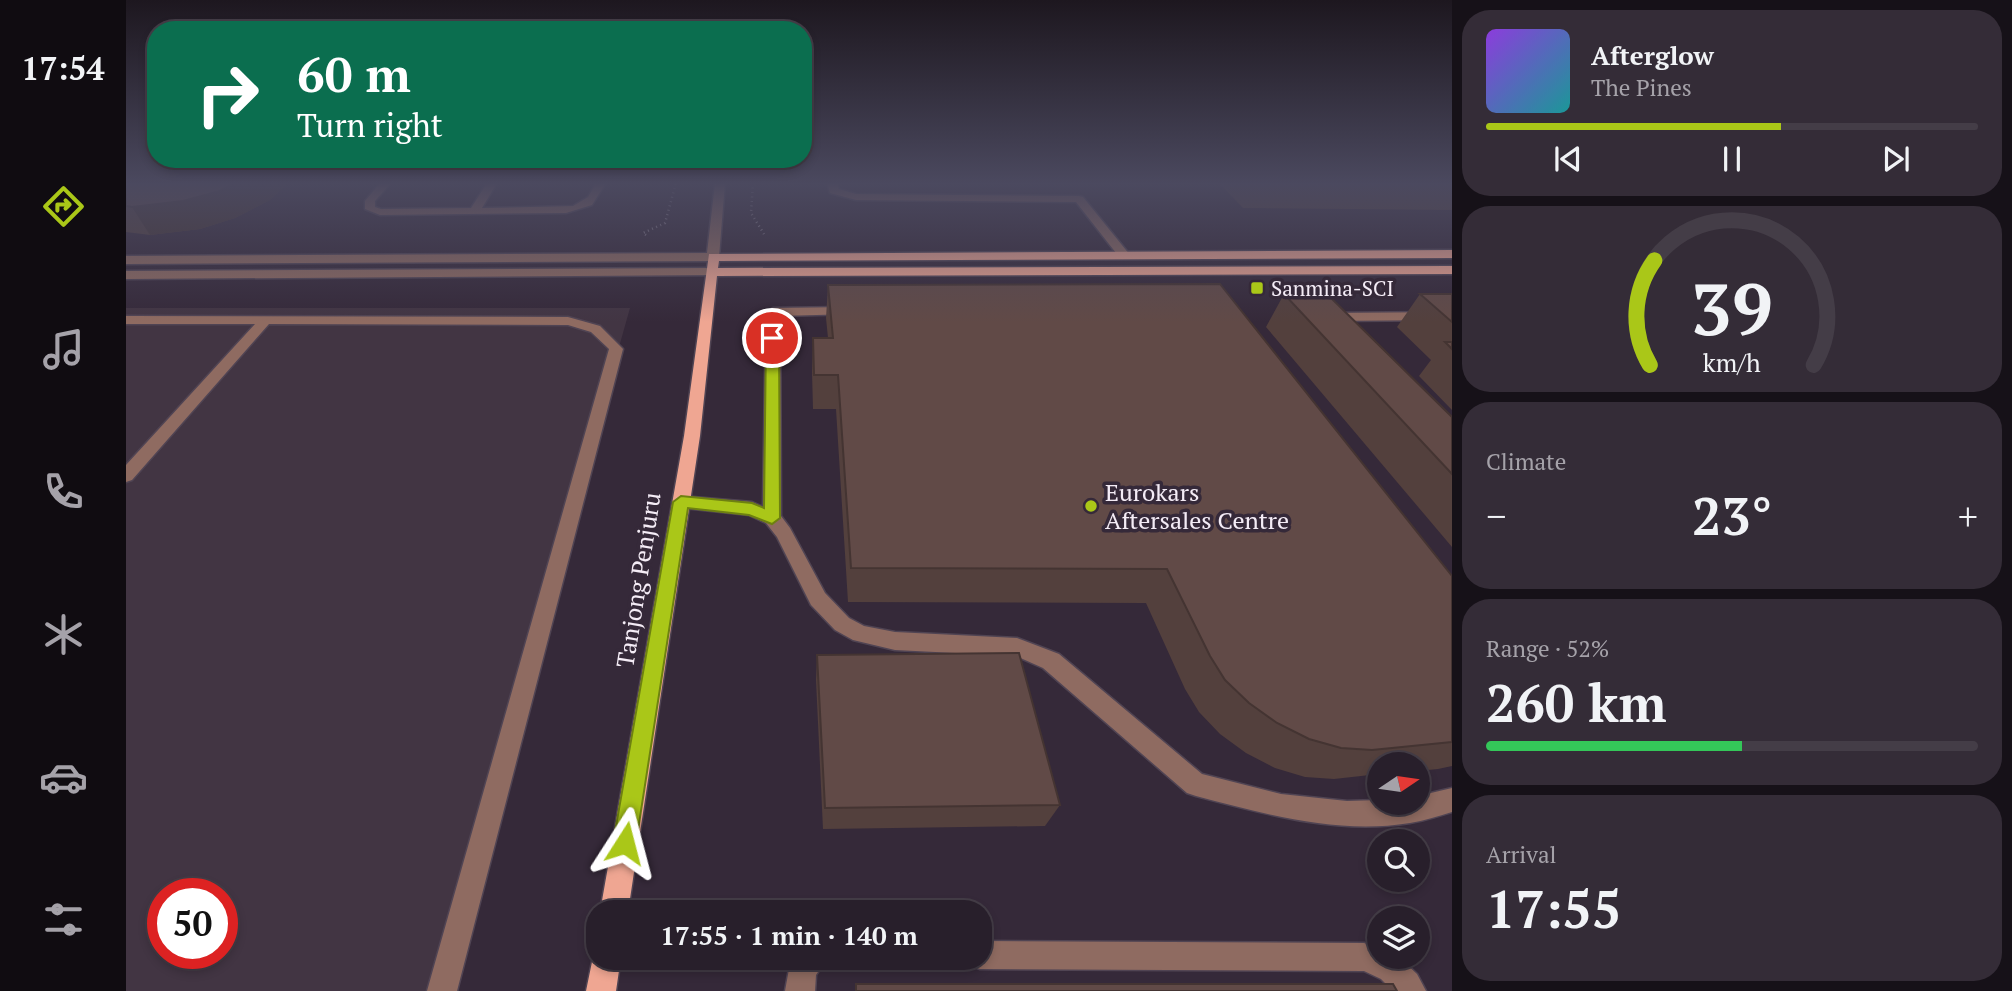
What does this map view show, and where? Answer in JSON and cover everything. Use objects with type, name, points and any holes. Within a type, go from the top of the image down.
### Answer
[{"type":"main road","points":[[713,265],[1124,255],[1452,254]]},
{"type":"main road","points":[[713,265],[1452,271]]},
{"type":"main road","name":"Tanjong Penjuru","points":[[616,900],[681,502],[713,265]]},
{"type":"main road","points":[[601,991],[605,970]]},
{"type":"street","points":[[713,265],[716,229]]},
{"type":"street","points":[[1103,229],[1124,255]]},
{"type":"street","points":[[126,260],[713,265]]},
{"type":"street","points":[[126,275],[713,265]]},
{"type":"street","points":[[772,518],[773,312],[869,311]]},
{"type":"street","points":[[1341,336],[1323,317],[1452,316]]},
{"type":"street","points":[[126,320],[568,321],[590,325],[608,337],[616,349],[442,991]]},
{"type":"street","points":[[126,476],[266,320]]},
{"type":"street","points":[[681,502],[752,509],[772,518],[788,541],[818,599],[842,624],[860,634],[895,641],[1017,646],[1051,661],[1196,785],[1281,806],[1347,813],[1409,811],[1452,800]]},
{"type":"street","points":[[992,955],[1364,957],[1381,961],[1402,977],[1411,991]]},
{"type":"street","points":[[800,991],[803,970]]},
{"type":"path","points":[[651,229],[643,233],[654,240]]},
{"type":"path","points":[[757,237],[764,234],[761,229]]},
{"type":"shaded area","points":[[126,308],[630,308],[438,991],[126,991]]},
{"type":"building","name":"Eurokars Aftersales Centre","points":[[1220,284],[1452,576],[1452,742],[1372,750],[1341,748],[1309,739],[1277,723],[1249,703],[1225,680],[1210,656],[1167,569],[851,568],[838,375],[814,375],[813,338],[833,338],[828,285]]},
{"type":"building","points":[[1284,294],[1327,294],[1452,417],[1452,474]]},
{"type":"building","points":[[1420,294],[1452,294],[1452,322]]},
{"type":"building","points":[[1019,653],[1060,805],[825,808],[817,655]]},
{"type":"building","points":[[856,984],[1393,984],[1397,991],[856,991]]},
{"type":"place","name":"Sanmina-SCI","points":[[1257,288]]},
{"type":"place","name":"Eurokars Aftersales Centre","points":[[1091,506]]},
{"type":"route","points":[[625,843],[681,502],[752,509],[772,518],[772,338]]}]
